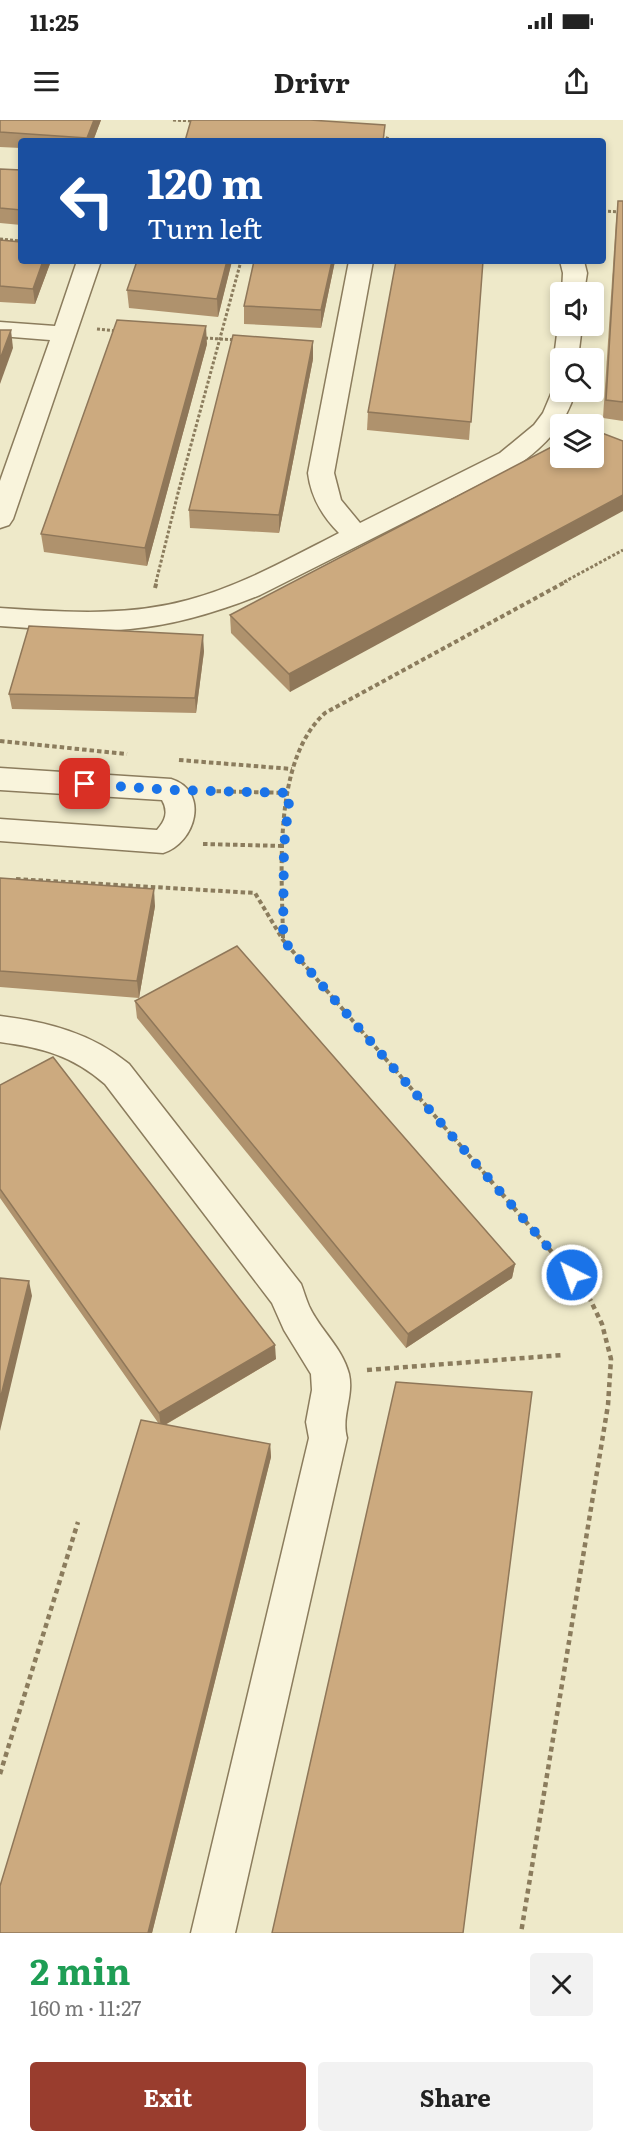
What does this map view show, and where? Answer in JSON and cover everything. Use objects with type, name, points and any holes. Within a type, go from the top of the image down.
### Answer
[{"type":"street","points":[[0,519],[88,264]]},
{"type":"street","points":[[358,535],[334,512],[326,500],[321,473],[360,264]]},
{"type":"street","points":[[573,264],[574,282]]},
{"type":"street","points":[[0,329],[65,331]]},
{"type":"street","points":[[0,617],[88,622],[148,618],[218,601],[250,589],[494,468],[524,449],[541,432],[554,415],[559,402]]},
{"type":"street","points":[[0,779],[171,790],[182,807],[182,816],[172,835],[163,842],[0,830]]},
{"type":"street","points":[[0,1029],[63,1040],[101,1060],[117,1074],[288,1296],[295,1317],[327,1364],[331,1375],[331,1392],[325,1424],[328,1438],[213,1933]]},
{"type":"street","points":[[288,1296],[299,1302],[316,1317],[340,1355],[346,1372],[349,1388],[344,1424],[338,1432],[328,1438]]},
{"type":"path","points":[[173,120],[196,122]]},
{"type":"path","points":[[374,135],[384,138]]},
{"type":"path","points":[[606,211],[623,212]]},
{"type":"path","points":[[0,239],[18,241]]},
{"type":"path","points":[[148,618],[179,489],[240,264]]},
{"type":"path","points":[[65,331],[125,332]]},
{"type":"path","points":[[196,337],[243,340]]},
{"type":"path","points":[[283,940],[284,846],[292,769],[310,727],[325,713],[623,550]]},
{"type":"path","points":[[171,790],[290,793]]},
{"type":"path","points":[[163,842],[284,846]]},
{"type":"path","points":[[12,879],[255,893],[283,940],[587,1293],[602,1324],[611,1359],[608,1405],[521,1933]]},
{"type":"path","points":[[346,1372],[563,1355]]},
{"type":"path","points":[[0,1774],[78,1522]]},
{"type":"building","points":[[0,120],[94,120],[87,138],[0,132]]},
{"type":"building","points":[[191,120],[310,120],[385,125],[383,138],[186,138]]},
{"type":"building","points":[[0,169],[18,170],[18,210],[0,208]]},
{"type":"building","points":[[618,201],[623,201],[623,402],[606,400]]},
{"type":"building","points":[[0,240],[18,242],[18,264],[42,264],[33,289],[0,286]]},
{"type":"building","points":[[136,264],[226,264],[217,299],[127,290]]},
{"type":"building","points":[[253,264],[331,264],[321,310],[244,306]]},
{"type":"building","points":[[395,264],[483,264],[471,422],[368,412]]},
{"type":"building","points":[[117,320],[206,326],[145,548],[41,534]]},
{"type":"building","points":[[0,330],[11,330],[0,359]]},
{"type":"building","points":[[233,335],[313,341],[279,515],[189,510]]},
{"type":"building","points":[[604,434],[623,441],[623,495],[289,674],[230,615],[550,448],[550,468],[604,468]]},
{"type":"building","points":[[29,626],[203,635],[195,698],[9,694]]},
{"type":"building","points":[[0,878],[154,889],[137,981],[0,971]]},
{"type":"building","points":[[237,946],[515,1264],[408,1334],[135,1001]]},
{"type":"building","points":[[53,1057],[275,1345],[159,1413],[0,1189],[0,1085]]},
{"type":"building","points":[[0,1278],[29,1281],[0,1400]]},
{"type":"building","points":[[396,1382],[532,1392],[463,1933],[272,1933]]},
{"type":"building","points":[[141,1420],[270,1444],[148,1933],[0,1933],[0,1886]]},
{"type":"route","points":[[85,784],[171,790],[290,793],[284,846],[283,940],[572,1275]]}]
